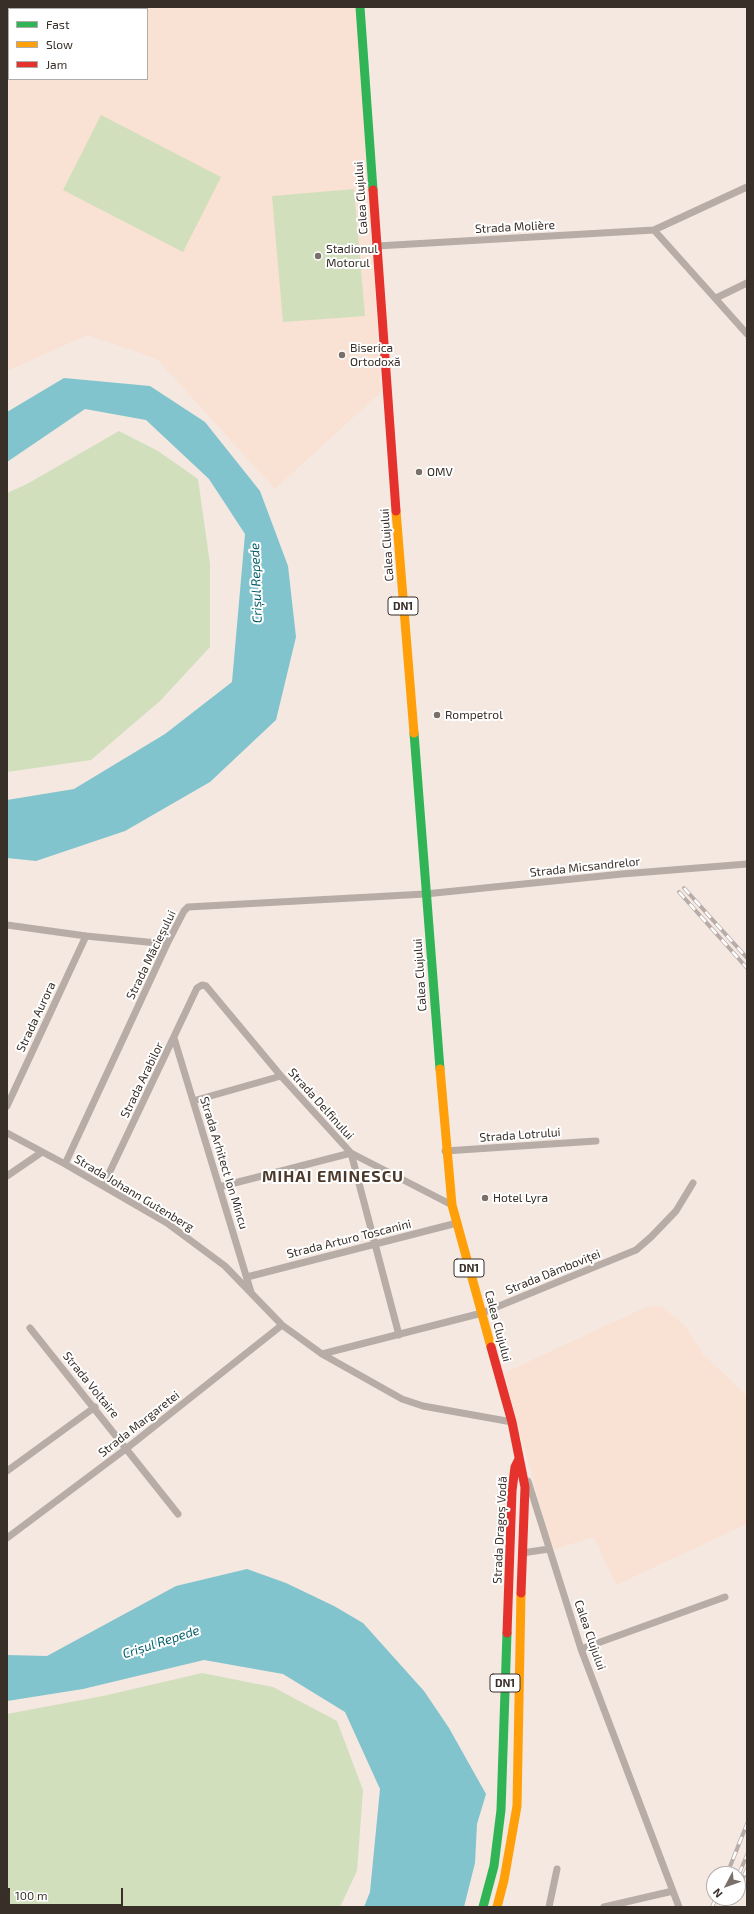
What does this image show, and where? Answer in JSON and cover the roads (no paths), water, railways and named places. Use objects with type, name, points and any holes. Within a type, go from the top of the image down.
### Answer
[{"type":"main road","name":"Calea Clujului","points":[[360,7],[445,1151],[452,1205],[512,1422],[519,1459]]},
{"type":"main road","name":"Strada Dragoș Vodă","points":[[483,1907],[494,1866],[501,1810],[512,1492],[515,1467],[519,1459]]},
{"type":"main road","name":"Strada Dragoș Vodă","points":[[497,1907],[504,1880],[517,1806],[521,1572],[525,1487],[519,1459]]},
{"type":"main road","points":[[512,1492],[517,1502],[514,1546],[515,1551],[522,1553]]},
{"type":"main road","points":[[510,1569],[516,1567],[521,1572]]},
{"type":"street","name":"Strada Molière","points":[[377,246],[654,230],[747,187]]},
{"type":"street","points":[[654,230],[747,334]]},
{"type":"street","points":[[716,298],[747,283]]},
{"type":"street","name":"Strada Micsandrelor","points":[[425,894],[622,874],[747,864]]},
{"type":"street","name":"Strada Măcieșului","points":[[65,1164],[168,944],[184,911],[188,907],[425,894]]},
{"type":"street","points":[[7,927],[168,944]]},
{"type":"street","name":"Strada Aurora","points":[[7,1106],[86,936]]},
{"type":"street","name":"Strada Arabilor","points":[[103,1186],[197,988],[202,985]]},
{"type":"street","name":"Strada Delfinului","points":[[202,985],[206,986],[281,1076],[351,1153],[452,1205]]},
{"type":"street","name":"Strada Arhitect Ion Mincu","points":[[174,1038],[252,1295]]},
{"type":"street","points":[[193,1101],[281,1076]]},
{"type":"street","name":"Strada Johann Gutenberg","points":[[7,1133],[65,1164],[167,1223],[225,1266],[282,1325],[322,1354],[402,1399],[423,1406],[512,1422]]},
{"type":"street","name":"Strada Lotrului","points":[[445,1151],[596,1141]]},
{"type":"street","points":[[7,1176],[42,1152]]},
{"type":"street","points":[[219,1187],[351,1153],[399,1335]]},
{"type":"street","name":"Strada Dâmboviței","points":[[322,1354],[482,1313],[636,1250],[676,1211],[693,1183]]},
{"type":"street","name":"Strada Arturo Toscanini","points":[[247,1277],[457,1223]]},
{"type":"street","name":"Strada Margaretei","points":[[7,1538],[127,1448],[282,1325]]},
{"type":"street","name":"Strada Voltaire","points":[[30,1328],[95,1407],[178,1514]]},
{"type":"street","points":[[7,1471],[95,1407]]},
{"type":"street","name":"Calea Clujului","points":[[519,1459],[527,1476],[581,1649],[679,1907]]},
{"type":"street","points":[[522,1553],[549,1549]]},
{"type":"street","points":[[581,1649],[726,1597]]},
{"type":"street","points":[[549,1907],[557,1869]]},
{"type":"street","points":[[604,1907],[673,1891]]},
{"type":"water","name":"Crișul Repede","points":[[64,378],[150,386],[205,422],[260,491],[288,566],[296,637],[276,720],[210,782],[125,831],[36,861],[7,858],[7,800],[74,789],[165,734],[232,682],[245,534],[209,479],[146,420],[85,409],[7,462],[7,412]]},
{"type":"water","name":"Crișul Repede","points":[[247,1569],[286,1583],[334,1606],[363,1623],[424,1691],[449,1728],[486,1794],[477,1824],[475,1863],[464,1907],[364,1907],[370,1892],[380,1789],[345,1712],[283,1674],[204,1660],[83,1689],[7,1701],[7,1655],[47,1656],[176,1586]]},
{"type":"railway","points":[[684,888],[747,958]]},
{"type":"railway","points":[[679,892],[747,968]]},
{"type":"railway","points":[[730,1866],[747,1824]]},
{"type":"railway","points":[[742,1866],[747,1855]]},
{"type":"place","name":"Stadionul Motorul","points":[[318,256]]},
{"type":"place","name":"Biserica Ortodoxă","points":[[342,355]]},
{"type":"place","name":"OMV","points":[[419,472]]},
{"type":"place","name":"Rompetrol","points":[[437,715]]},
{"type":"place","name":"Hotel Lyra","points":[[485,1198]]},
{"type":"district","name":"MIHAI EMINESCU","points":[[333,1177]]}]
